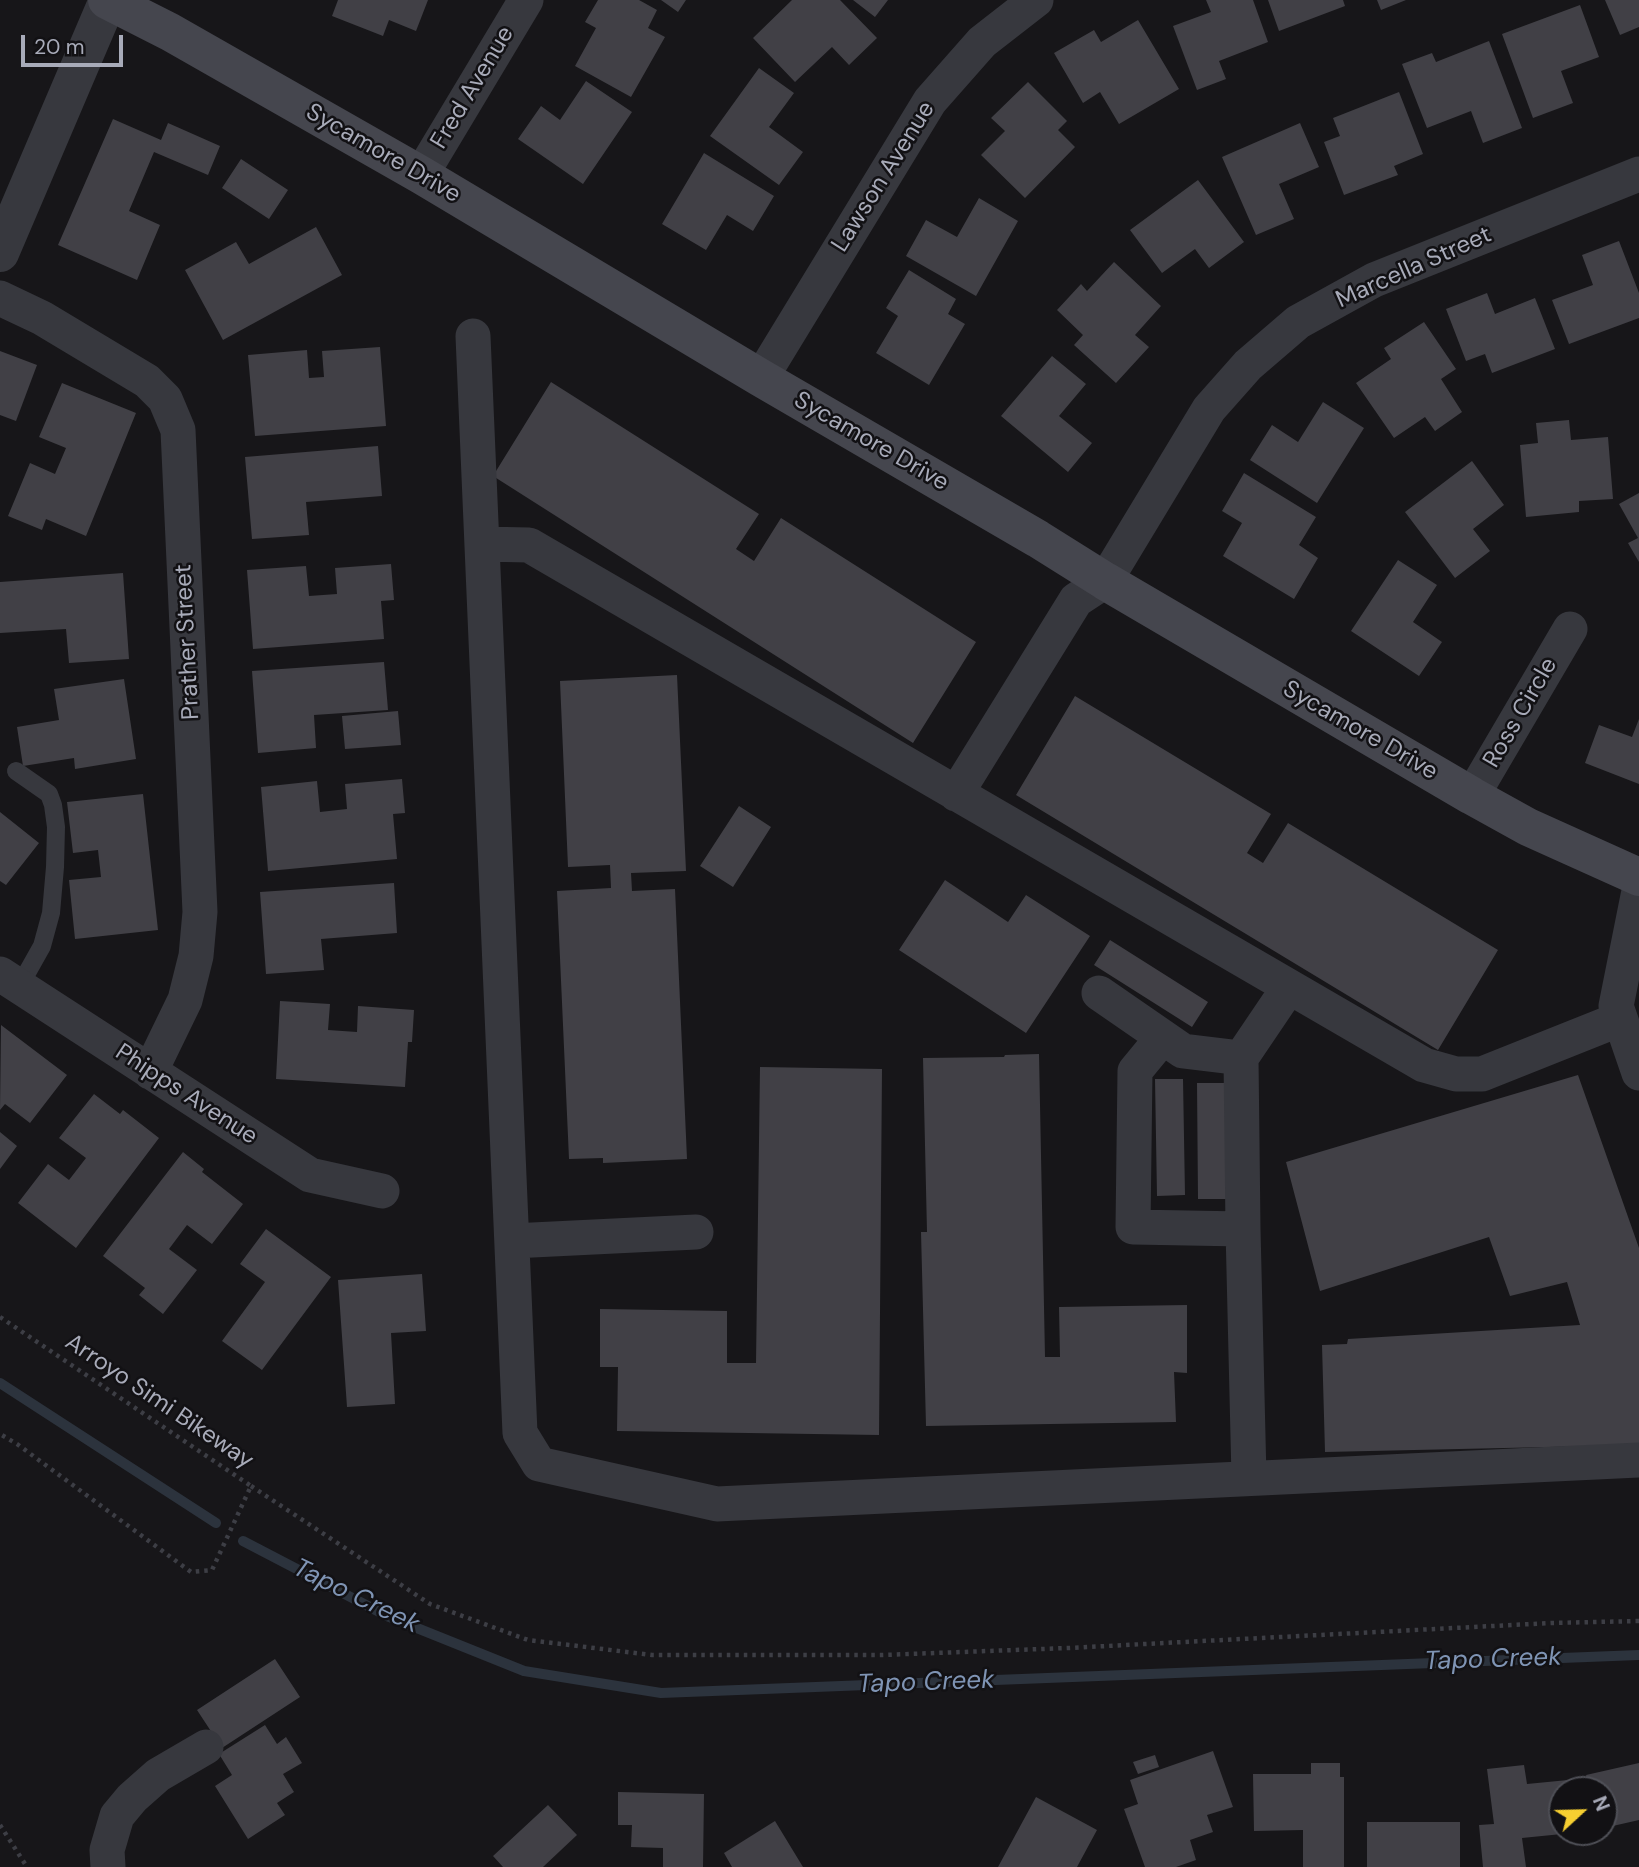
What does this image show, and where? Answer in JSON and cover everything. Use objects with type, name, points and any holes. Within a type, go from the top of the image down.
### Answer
[{"type":"main road","name":"Sycamore Drive","points":[[108,0],[170,32],[421,175],[1472,796],[1528,827],[1639,877]]},
{"type":"street","points":[[0,253],[108,0]]},
{"type":"street","name":"Fred Avenue","points":[[421,175],[527,0]]},
{"type":"street","name":"Lawson Avenue","points":[[761,378],[930,101],[982,41],[1036,0]]},
{"type":"street","name":"Marcella Street","points":[[1105,581],[1209,409],[1248,365],[1298,322],[1374,280],[1639,174]]},
{"type":"street","name":"Prather Street","points":[[0,298],[42,318],[147,381],[165,399],[178,430],[200,912],[196,956],[185,1000],[150,1072]]},
{"type":"street","points":[[473,336],[520,1433],[538,1464],[717,1504],[1639,1460]]},
{"type":"street","points":[[482,544],[529,545],[1424,1065],[1456,1074],[1482,1074],[1620,1019]]},
{"type":"street","points":[[956,794],[1076,600],[1105,581]]},
{"type":"street","name":"Ross Circle","points":[[1472,796],[1570,629]]},
{"type":"street","points":[[1639,891],[1616,1006],[1639,1073]]},
{"type":"street","name":"Phipps Avenue","points":[[10,980],[310,1175],[382,1191]]},
{"type":"street","points":[[1248,1478],[1241,1058],[1289,987]]},
{"type":"street","points":[[1098,993],[1183,1051],[1241,1058]]},
{"type":"street","points":[[1163,1037],[1135,1071],[1133,1227],[1243,1229]]},
{"type":"street","points":[[512,1241],[696,1232]]},
{"type":"street","points":[[108,1867],[107,1850],[117,1816],[132,1798],[158,1775],[206,1746]]},
{"type":"lane","points":[[10,980],[42,946],[51,913],[55,867],[56,827],[49,794],[16,771]]},
{"type":"path","name":"Arroyo Simi Bikeway","points":[[0,1317],[251,1486],[212,1570],[191,1572],[18,1444],[0,1434]]},
{"type":"path","points":[[251,1486],[430,1604],[528,1640],[652,1655],[882,1655],[1639,1621]]},
{"type":"path","points":[[0,1825],[27,1867]]},
{"type":"building","points":[[338,0],[428,0],[416,31],[389,20],[383,36],[332,16]]},
{"type":"building","points":[[598,0],[639,0],[657,10],[648,28],[665,37],[631,97],[575,66],[596,28],[585,22]]},
{"type":"building","points":[[661,0],[686,0],[678,12]]},
{"type":"building","points":[[792,0],[840,0],[877,38],[849,65],[832,47],[795,82],[753,38]]},
{"type":"building","points":[[853,0],[888,0],[875,17]]},
{"type":"building","points":[[1206,0],[1253,0],[1268,42],[1219,61],[1226,79],[1197,90],[1173,26],[1211,12]]},
{"type":"building","points":[[1268,0],[1343,0],[1345,6],[1279,31]]},
{"type":"building","points":[[1377,0],[1406,0],[1381,10]]},
{"type":"building","points":[[1605,0],[1639,0],[1639,27],[1620,35]]},
{"type":"building","points":[[1580,5],[1599,57],[1561,71],[1573,103],[1533,118],[1502,34]]},
{"type":"building","points":[[1138,20],[1179,89],[1119,124],[1100,92],[1083,103],[1054,53],[1094,30],[1101,42]]},
{"type":"building","points":[[1489,41],[1522,128],[1483,143],[1471,111],[1427,128],[1402,64],[1432,53],[1436,62]]},
{"type":"building","points":[[759,68],[794,93],[769,127],[803,152],[779,185],[710,136]]},
{"type":"building","points":[[586,81],[632,112],[583,184],[518,139],[541,106],[560,120]]},
{"type":"building","points":[[1028,82],[1067,121],[1058,130],[1075,147],[1025,198],[981,155],[1005,131],[991,118]]},
{"type":"building","points":[[1399,92],[1423,154],[1394,166],[1398,175],[1344,195],[1324,142],[1340,136],[1333,118]]},
{"type":"building","points":[[113,119],[161,140],[168,123],[220,146],[208,175],[154,152],[129,211],[160,225],[137,280],[58,245]]},
{"type":"building","points":[[1300,123],[1319,167],[1279,184],[1294,219],[1256,235],[1222,157]]},
{"type":"building","points":[[704,153],[774,196],[753,231],[727,215],[706,250],[662,224]]},
{"type":"building","points":[[241,159],[288,190],[269,219],[222,188]]},
{"type":"building","points":[[1198,180],[1244,242],[1209,268],[1195,249],[1162,273],[1130,230]]},
{"type":"building","points":[[979,198],[1018,221],[976,296],[906,256],[926,220],[957,237]]},
{"type":"building","points":[[316,227],[342,275],[223,340],[185,270],[236,242],[249,264]]},
{"type":"building","points":[[1619,241],[1639,293],[1639,318],[1569,344],[1552,300],[1593,285],[1582,255]]},
{"type":"building","points":[[1114,262],[1161,306],[1135,335],[1149,347],[1116,383],[1074,345],[1083,335],[1057,310],[1081,284],[1087,291]]},
{"type":"building","points":[[909,270],[956,299],[948,314],[965,324],[929,385],[876,353],[898,316],[886,308]]},
{"type":"building","points":[[1487,293],[1495,314],[1535,298],[1555,349],[1492,373],[1485,354],[1466,361],[1446,309]]},
{"type":"building","points":[[1424,322],[1456,369],[1441,379],[1462,412],[1435,431],[1425,417],[1394,438],[1356,383],[1391,359],[1384,348]]},
{"type":"building","points":[[380,347],[386,426],[255,436],[248,355],[307,350],[309,378],[324,377],[322,351]]},
{"type":"building","points":[[0,351],[37,365],[16,421],[0,415]]},
{"type":"building","points":[[1052,356],[1086,384],[1059,416],[1092,443],[1068,472],[1001,416]]},
{"type":"building","points":[[551,382],[759,514],[736,549],[754,561],[781,518],[976,642],[913,743],[493,476]]},
{"type":"building","points":[[62,383],[136,413],[86,536],[46,519],[42,530],[8,516],[30,463],[55,474],[66,448],[39,437]]},
{"type":"building","points":[[1323,402],[1364,428],[1317,503],[1250,460],[1272,425],[1298,442]]},
{"type":"building","points":[[1569,420],[1571,440],[1608,437],[1613,499],[1579,501],[1579,512],[1526,517],[1520,445],[1538,443],[1536,423]]},
{"type":"building","points":[[378,446],[382,496],[306,502],[309,535],[252,539],[245,457]]},
{"type":"building","points":[[1472,461],[1504,505],[1473,529],[1490,551],[1455,578],[1405,512]]},
{"type":"building","points":[[1244,473],[1316,517],[1299,545],[1318,558],[1294,599],[1223,556],[1242,523],[1222,511]]},
{"type":"building","points":[[1639,493],[1639,562],[1628,543],[1638,538],[1619,504]]},
{"type":"building","points":[[1398,560],[1437,585],[1413,622],[1442,642],[1419,676],[1351,631]]},
{"type":"building","points":[[391,564],[394,600],[381,601],[384,639],[253,649],[247,570],[306,566],[309,596],[337,594],[335,568]]},
{"type":"building","points":[[123,573],[129,659],[69,663],[66,629],[0,633],[0,582]]},
{"type":"building","points":[[384,662],[388,710],[314,715],[316,748],[258,753],[252,671]]},
{"type":"building","points":[[677,675],[686,871],[631,873],[632,891],[675,889],[687,1159],[603,1163],[603,1158],[569,1159],[557,891],[611,888],[610,865],[568,867],[560,681]]},
{"type":"building","points":[[124,679],[136,759],[75,769],[74,758],[23,766],[17,727],[59,720],[54,689]]},
{"type":"building","points":[[1075,696],[1271,814],[1247,853],[1263,863],[1288,823],[1498,950],[1438,1050],[1016,795]]},
{"type":"building","points":[[398,711],[401,745],[345,749],[342,716]]},
{"type":"building","points":[[1639,719],[1639,784],[1585,763],[1599,725],[1632,737]]},
{"type":"building","points":[[402,779],[405,813],[393,814],[397,859],[268,871],[261,787],[317,781],[320,812],[347,809],[345,784]]},
{"type":"building","points":[[143,794],[158,930],[75,939],[69,880],[101,877],[98,850],[73,853],[67,802]]},
{"type":"building","points":[[739,806],[771,827],[733,887],[700,866]]},
{"type":"building","points":[[0,812],[39,843],[6,885],[0,881]]},
{"type":"building","points":[[945,880],[1008,922],[1026,895],[1090,936],[1026,1033],[899,950]]},
{"type":"building","points":[[394,883],[397,933],[321,939],[324,970],[266,974],[260,892]]},
{"type":"building","points":[[1110,940],[1208,1002],[1192,1027],[1094,965]]},
{"type":"building","points":[[280,1001],[330,1004],[328,1030],[357,1032],[358,1006],[414,1010],[412,1042],[408,1042],[405,1087],[276,1079]]},
{"type":"building","points":[[1,1025],[67,1075],[30,1123],[5,1104],[0,1110]]},
{"type":"building","points":[[1039,1054],[1045,1357],[1060,1357],[1059,1307],[1187,1305],[1187,1373],[1174,1372],[1176,1422],[926,1426],[921,1232],[927,1232],[923,1058]]},
{"type":"building","points":[[760,1067],[882,1069],[879,1435],[617,1431],[618,1367],[600,1367],[600,1309],[727,1311],[727,1363],[756,1363]]},
{"type":"building","points":[[1578,1075],[1639,1248],[1639,1445],[1325,1452],[1322,1345],[1347,1344],[1348,1339],[1580,1325],[1567,1282],[1510,1296],[1489,1237],[1320,1291],[1286,1162]]},
{"type":"building","points":[[1155,1079],[1183,1079],[1185,1195],[1157,1196]]},
{"type":"building","points":[[1197,1083],[1226,1083],[1227,1199],[1198,1199]]},
{"type":"building","points":[[94,1094],[120,1114],[123,1110],[159,1138],[76,1248],[18,1203],[48,1164],[69,1180],[86,1158],[59,1138]]},
{"type":"building","points":[[0,1132],[17,1146],[0,1169]]},
{"type":"building","points":[[183,1152],[204,1169],[202,1172],[243,1204],[212,1244],[187,1225],[169,1249],[197,1270],[163,1314],[139,1295],[145,1288],[103,1256]]},
{"type":"building","points":[[266,1229],[331,1277],[262,1370],[222,1341],[265,1282],[240,1264]]},
{"type":"building","points":[[422,1274],[426,1331],[391,1333],[395,1404],[347,1407],[338,1280]]},
{"type":"building","points":[[275,1659],[300,1697],[222,1748],[197,1710]]},
{"type":"building","points":[[265,1725],[277,1744],[286,1737],[302,1763],[283,1774],[294,1792],[277,1803],[285,1815],[248,1839],[215,1786],[232,1775],[219,1754]]},
{"type":"building","points":[[1213,1751],[1233,1807],[1207,1815],[1213,1832],[1190,1840],[1196,1860],[1176,1867],[1145,1867],[1124,1809],[1138,1804],[1130,1780]]},
{"type":"building","points":[[1155,1755],[1159,1767],[1138,1774],[1133,1762]]},
{"type":"building","points":[[1311,1763],[1340,1763],[1340,1777],[1344,1777],[1344,1867],[1303,1867],[1303,1830],[1254,1831],[1253,1774],[1311,1774]]},
{"type":"building","points":[[1639,1763],[1639,1820],[1618,1825],[1618,1776],[1586,1775]]},
{"type":"building","points":[[1524,1765],[1527,1784],[1548,1782],[1548,1835],[1522,1838],[1526,1867],[1483,1867],[1479,1825],[1494,1824],[1487,1769]]},
{"type":"building","points":[[618,1792],[704,1794],[703,1867],[663,1867],[663,1848],[631,1847],[632,1825],[618,1825]]},
{"type":"building","points":[[1036,1797],[1097,1830],[1077,1867],[998,1867]]},
{"type":"building","points":[[548,1805],[577,1835],[543,1867],[503,1867],[493,1856]]},
{"type":"building","points":[[775,1821],[803,1867],[732,1867],[724,1853]]},
{"type":"building","points":[[1367,1822],[1460,1822],[1460,1867],[1367,1867]]},
{"type":"waterway","name":"Tapo Creek","points":[[0,1383],[216,1523]]},
{"type":"waterway","name":"Tapo Creek","points":[[243,1541],[387,1616],[524,1671],[661,1693],[1639,1655]]}]
